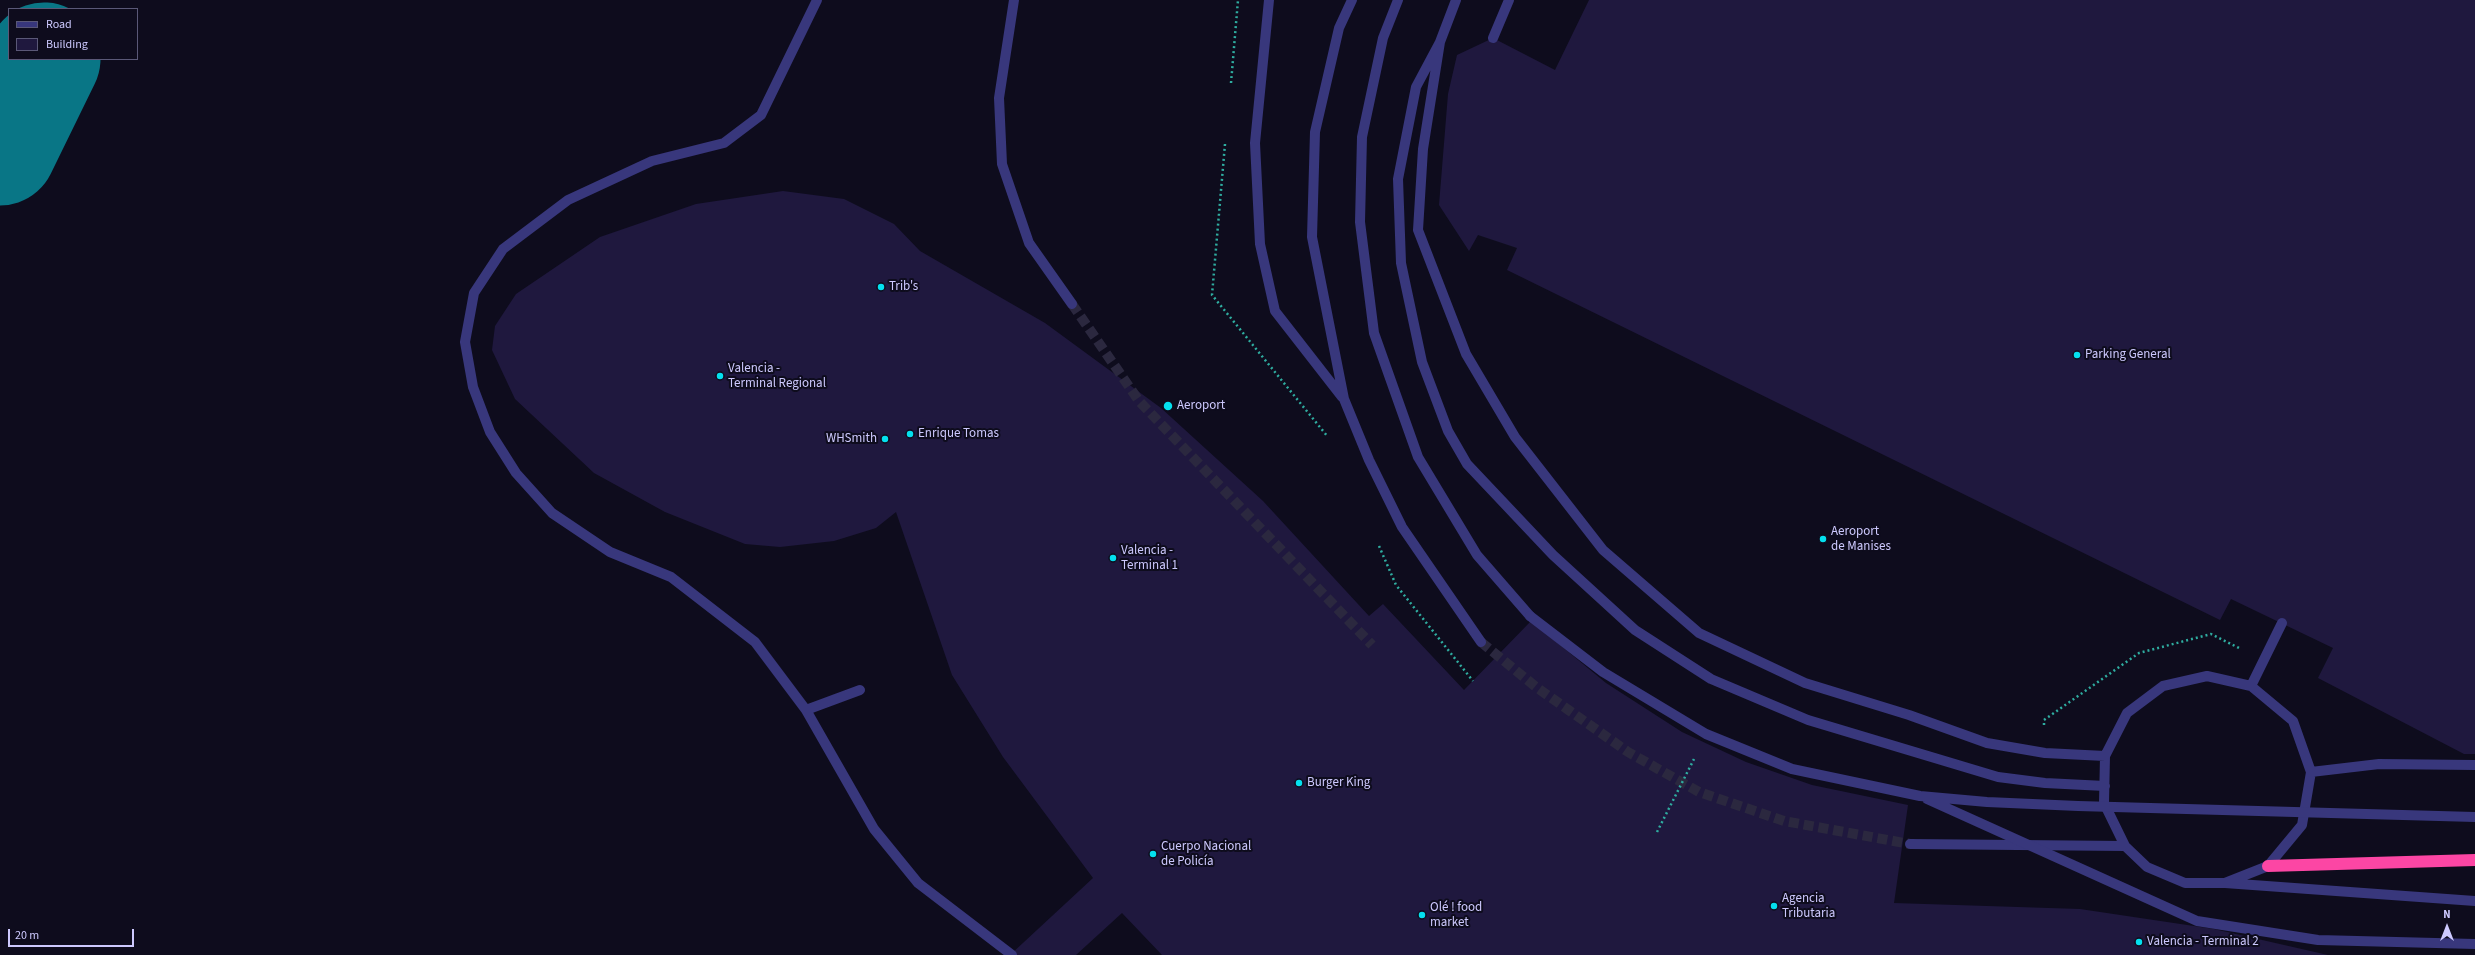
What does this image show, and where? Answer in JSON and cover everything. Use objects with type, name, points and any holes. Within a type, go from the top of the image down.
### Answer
[{"type":"highway","points":[[2268,866],[2475,860]]},
{"type":"street","points":[[817,0],[761,115],[724,143],[652,161],[568,200],[503,249],[474,293],[465,342],[473,387],[490,432],[516,473],[552,513],[610,552],[671,577],[755,642],[806,710],[874,829],[918,883],[1012,955]]},
{"type":"street","points":[[1014,0],[999,98],[1002,164],[1029,243],[1072,304]]},
{"type":"street","points":[[1269,0],[1255,143],[1260,244],[1275,310],[1344,399]]},
{"type":"street","points":[[1352,0],[1339,28],[1316,132],[1312,237],[1344,399],[1369,460],[1402,527],[1481,642]]},
{"type":"street","points":[[1398,0],[1383,38],[1362,137],[1360,222],[1374,333],[1418,457],[1478,555],[1530,616],[1603,672],[1706,734],[1792,769],[1920,796],[1987,802],[2078,806],[2475,816]]},
{"type":"street","points":[[1456,0],[1440,42],[1416,87],[1398,179],[1401,263],[1422,362],[1448,431],[1467,464],[1553,555],[1635,630],[1710,679],[1808,720],[1998,777],[2045,783],[2105,786]]},
{"type":"street","points":[[1493,38],[1509,0]]},
{"type":"street","points":[[1440,42],[1423,149],[1418,230],[1466,354],[1515,437],[1603,550],[1699,633],[1805,683],[1909,715],[1987,743],[2045,752],[2105,756]]},
{"type":"street","points":[[2251,686],[2282,623]]},
{"type":"street","points":[[2225,883],[2268,866],[2302,825],[2312,772],[2293,721],[2251,686],[2207,676],[2163,686],[2127,713],[2105,756],[2104,803],[2125,846],[2147,866],[2185,883],[2225,883],[2475,901]]},
{"type":"street","points":[[806,710],[860,690]]},
{"type":"street","points":[[2312,772],[2379,764],[2475,765]]},
{"type":"street","points":[[1920,796],[2197,921],[2318,940],[2475,944]]},
{"type":"street","points":[[1910,844],[2125,846]]},
{"type":"path","points":[[1657,832],[1706,734]]},
{"type":"building","name":"Parking General","points":[[1589,0],[2475,0],[2475,754],[2464,754],[2318,678],[2333,648],[2231,599],[2220,620],[1507,270],[1517,248],[1478,235],[1469,251],[1439,205],[1448,94],[1457,55],[1493,38],[1555,70]]},
{"type":"building","name":"Valencia - Terminal 1","points":[[783,191],[844,199],[894,224],[920,251],[1045,323],[1161,408],[1263,501],[1369,616],[1383,604],[1464,690],[1531,621],[1606,683],[1682,732],[1746,762],[1812,785],[1908,805],[1894,903],[2080,909],[2214,929],[2328,955],[1162,955],[1122,913],[1076,955],[1010,955],[1093,878],[1003,757],[952,675],[896,512],[876,528],[834,541],[780,547],[745,544],[665,512],[594,473],[515,399],[492,350],[495,326],[516,294],[600,237],[696,204]]},
{"type":"taxiway","points":[[0,149],[44,60]]},
{"type":"tunnel","points":[[1072,304],[1139,401],[1372,645]]},
{"type":"tunnel","points":[[1481,642],[1536,687],[1628,752],[1699,792],[1784,821],[1910,844]]},
{"type":"place","name":"Trib's","points":[[881,287]]},
{"type":"place","name":"Parking General","points":[[2077,355]]},
{"type":"place","name":"Valencia - Terminal Regional","points":[[720,376]]},
{"type":"place","name":"Aeroport","points":[[1168,406]]},
{"type":"place","name":"Enrique Tomas","points":[[910,434]]},
{"type":"place","name":"WHSmith","points":[[885,439]]},
{"type":"place","name":"Aeroport de Manises","points":[[1823,539]]},
{"type":"place","name":"Valencia - Terminal 1","points":[[1113,558]]},
{"type":"place","name":"Burger King","points":[[1299,783]]},
{"type":"place","name":"Cuerpo Nacional de Policía","points":[[1153,854]]},
{"type":"place","name":"Agencia Tributaria","points":[[1774,906]]},
{"type":"place","name":"Olé ! food market","points":[[1422,915]]},
{"type":"place","name":"Valencia - Terminal 2","points":[[2139,942]]}]
